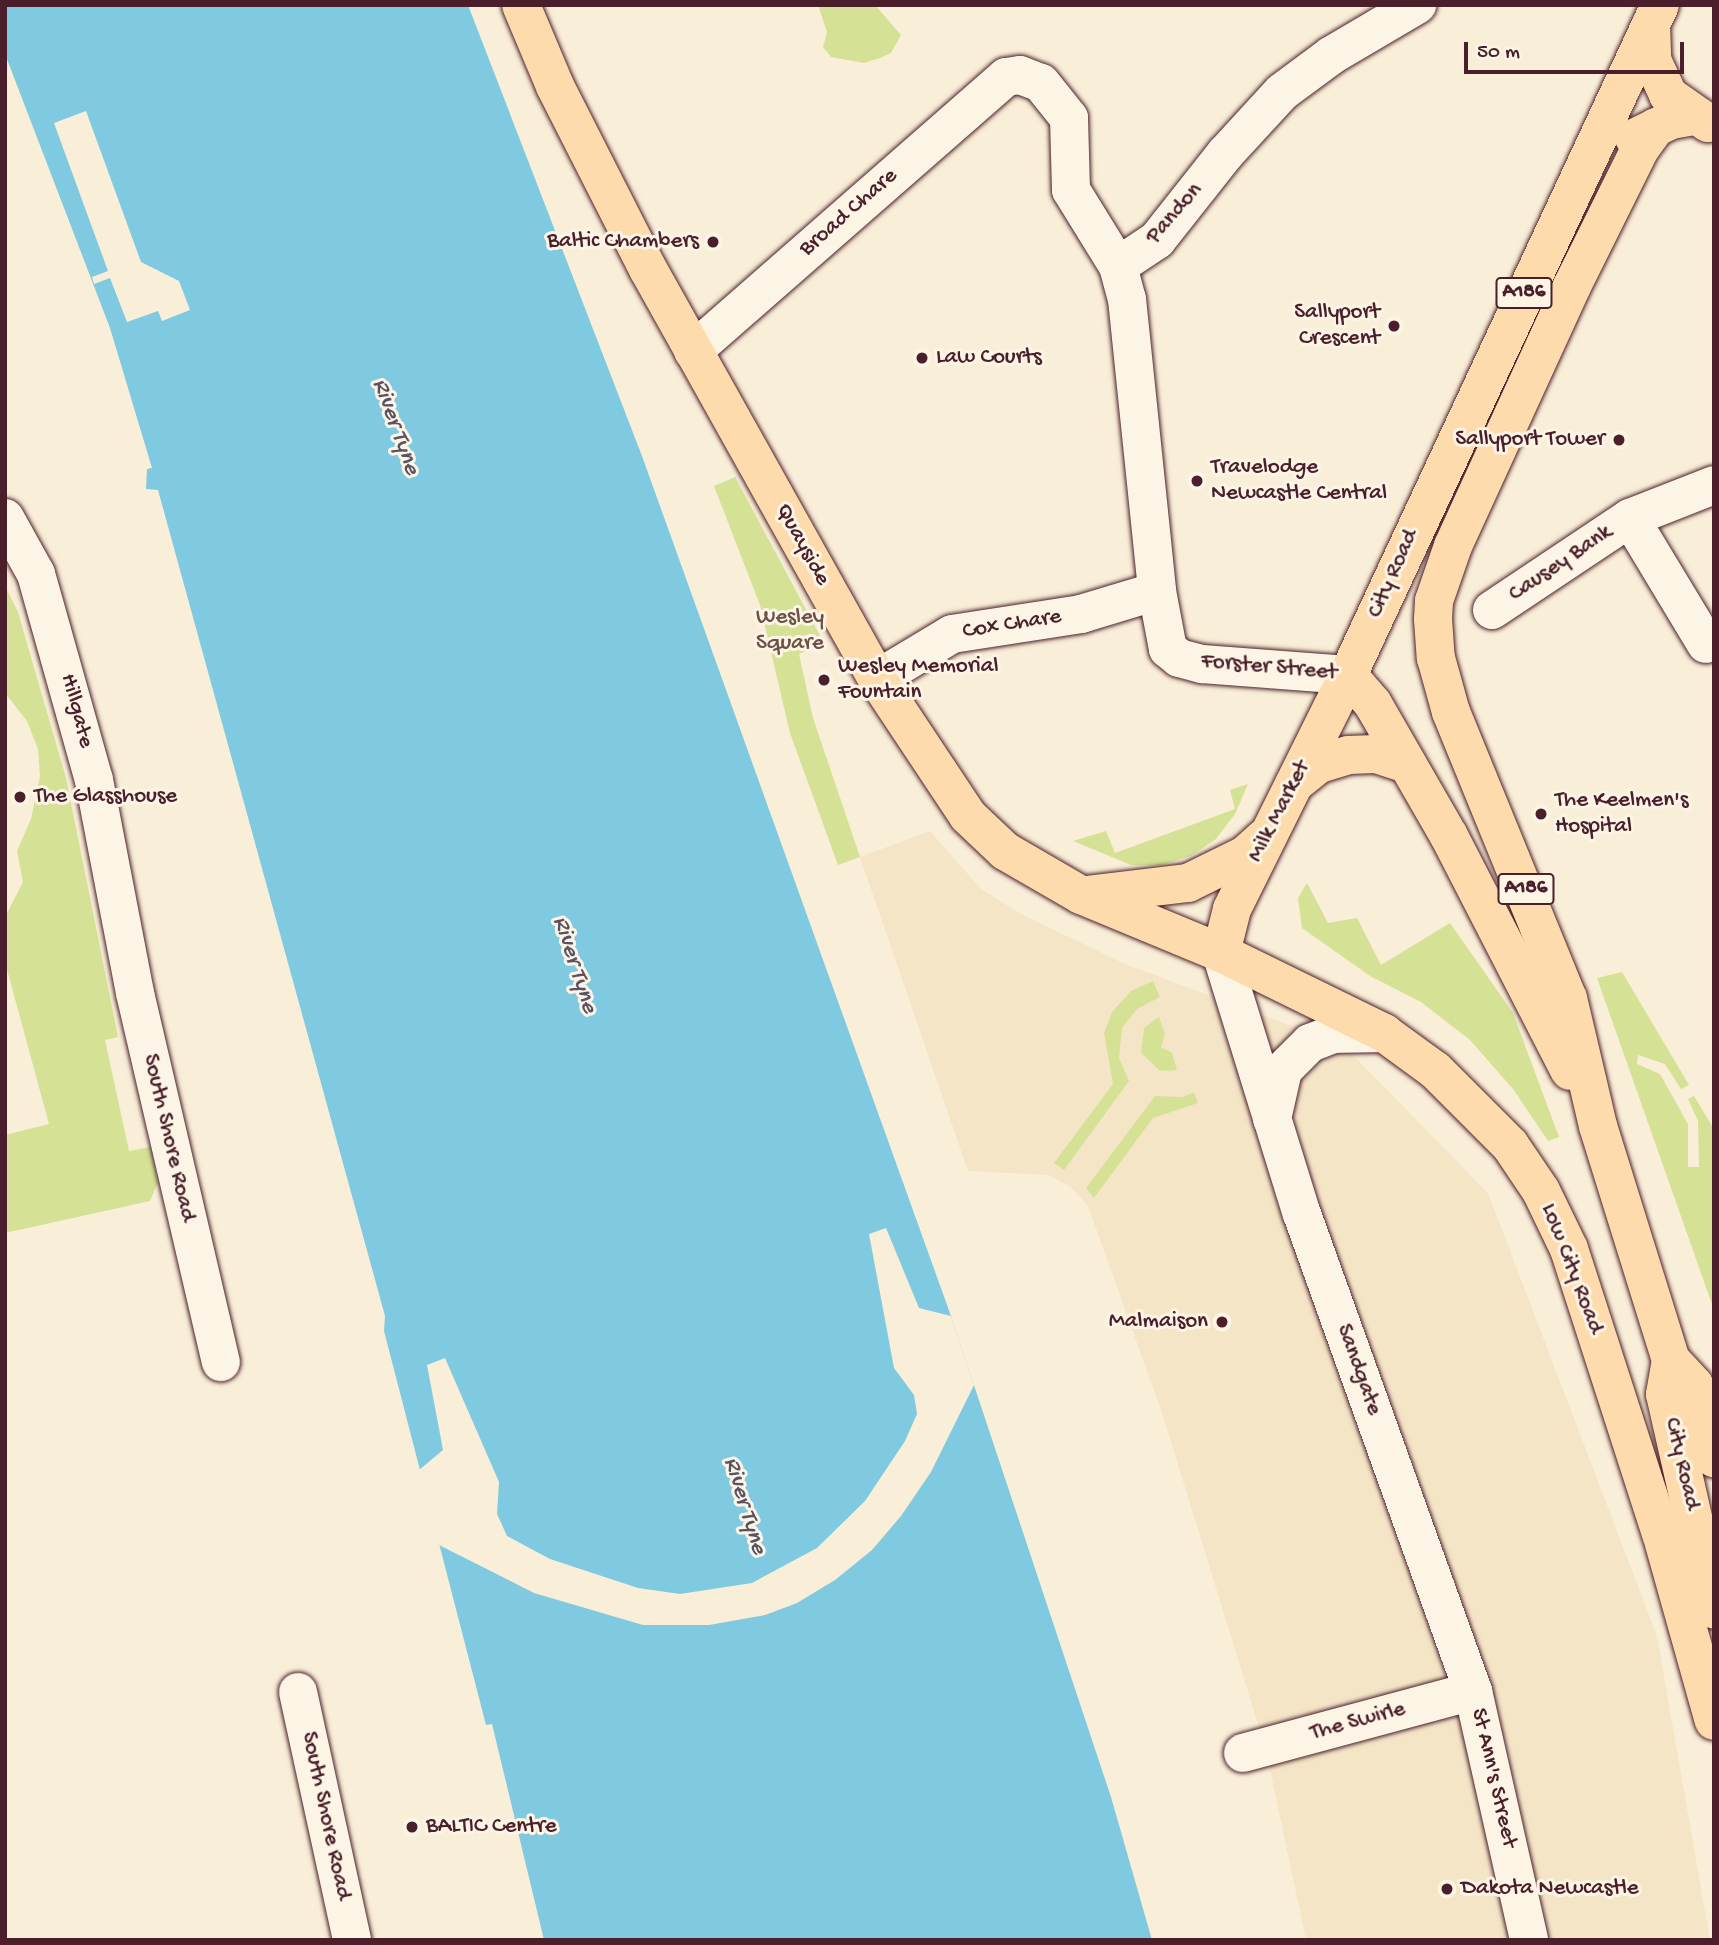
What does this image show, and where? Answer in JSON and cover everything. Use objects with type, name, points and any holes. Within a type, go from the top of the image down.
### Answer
[{"type":"main road","name":"Quayside","points":[[521,5],[571,118],[694,351],[877,679],[968,816],[1005,850],[1081,895],[1222,953]]},
{"type":"main road","name":"A186","points":[[1656,15],[1655,72],[1668,95],[1704,120]]},
{"type":"main road","name":"City Road","points":[[1598,1126],[1500,929],[1373,704],[1348,675],[1578,177],[1656,15]]},
{"type":"main road","name":"A186","points":[[1578,177],[1622,143],[1656,127],[1704,120]]},
{"type":"main road","name":"City Road","points":[[1656,127],[1640,149],[1572,286],[1453,547],[1437,592],[1433,619],[1436,658],[1451,712],[1555,957],[1598,1126],[1671,1360],[1695,1385],[1714,1458]]},
{"type":"main road","name":"Milk Market","points":[[1222,953],[1232,909],[1348,675]]},
{"type":"main road","points":[[1294,784],[1320,765],[1348,755],[1376,754],[1407,764]]},
{"type":"main road","points":[[1081,895],[1188,883],[1245,855],[1269,832]]},
{"type":"main road","name":"Low City Road","points":[[1222,953],[1384,1033],[1435,1070],[1480,1112],[1541,1191],[1569,1249],[1661,1533],[1714,1721]]},
{"type":"main road","name":"City Road","points":[[1671,1360],[1665,1394],[1714,1610]]},
{"type":"main road","name":"Low City Road","points":[[1661,1533],[1714,1610]]},
{"type":"street","name":"Pandon","points":[[1118,266],[1157,240],[1225,154],[1282,92],[1332,55],[1417,5]]},
{"type":"street","name":"Broad Chare","points":[[694,351],[1006,77],[1020,75],[1041,83],[1062,104],[1071,131],[1071,190],[1118,266]]},
{"type":"street","points":[[1118,266],[1127,299],[1157,592]]},
{"type":"street","name":"Causey Bank","points":[[1492,610],[1630,517],[1714,485]]},
{"type":"street","points":[[1630,517],[1706,644]]},
{"type":"street","name":"Hillgate","points":[[5,518],[36,574],[55,634],[94,780],[122,913]]},
{"type":"street","name":"Forster Street","points":[[1157,592],[1164,641],[1179,658],[1202,664],[1348,675]]},
{"type":"street","name":"Cox Chare","points":[[877,679],[963,631],[1081,614],[1157,592]]},
{"type":"street","name":"South Shore Road","points":[[122,913],[173,1166],[221,1362]]},
{"type":"street","name":"Sandgate","points":[[1222,953],[1272,1119],[1448,1619]]},
{"type":"street","points":[[1272,1119],[1283,1070],[1310,1043],[1333,1034],[1384,1033]]},
{"type":"street","name":"St Ann's Street","points":[[1448,1619],[1473,1691],[1529,1940]]},
{"type":"street","name":"The Swirle","points":[[1243,1753],[1473,1691]]},
{"type":"street","name":"South Shore Road","points":[[298,1692],[352,1940]]},
{"type":"shaded area","points":[[930,831],[981,889],[1023,915],[1125,964],[1343,1045],[1488,1193],[1657,1636],[1710,1940],[1306,1940],[1266,1750],[1163,1416],[1088,1206],[1071,1187],[1049,1175],[968,1171],[860,857]]},
{"type":"green space","points":[[818,5],[875,5],[901,35],[891,53],[880,58],[864,63],[831,57],[823,47],[827,32]]},
{"type":"green space","name":"Wesley Square","points":[[735,477],[824,643],[799,654],[813,718],[860,857],[838,865],[790,733],[760,605],[714,486]]},
{"type":"green space","points":[[5,586],[18,612],[66,778],[118,1037],[105,1040],[129,1151],[151,1147],[158,1182],[150,1201],[5,1233],[5,1135],[49,1124],[5,962],[5,917],[23,882],[17,851],[31,819],[40,776],[38,749],[27,721],[5,693]]},
{"type":"green space","points":[[1248,784],[1235,814],[1216,839],[1191,856],[1161,865],[1131,865],[1073,841],[1106,831],[1115,853],[1235,809],[1230,790]]},
{"type":"green space","points":[[1307,883],[1328,923],[1357,918],[1381,965],[1450,923],[1513,1013],[1559,1137],[1548,1141],[1513,1089],[1470,1040],[1421,1002],[1370,976],[1302,928],[1298,898]]},
{"type":"green space","points":[[1622,972],[1689,1085],[1681,1089],[1665,1064],[1638,1055],[1637,1064],[1660,1074],[1688,1124],[1688,1167],[1699,1167],[1698,1121],[1688,1099],[1694,1096],[1714,1129],[1714,1310],[1597,978]]},
{"type":"green space","points":[[1153,981],[1160,997],[1137,1009],[1122,1028],[1119,1058],[1129,1081],[1064,1170],[1054,1163],[1113,1084],[1104,1033],[1112,1012],[1131,991]]},
{"type":"green space","points":[[1159,1017],[1165,1034],[1161,1047],[1172,1053],[1177,1070],[1160,1071],[1141,1053],[1144,1028]]},
{"type":"green space","points":[[1194,1092],[1198,1103],[1153,1118],[1094,1198],[1086,1188],[1155,1096],[1183,1097]]},
{"type":"water","name":"River Tyne","points":[[5,5],[468,5],[642,456],[951,1316],[1111,1797],[1152,1940],[544,1940],[492,1724],[486,1725],[384,1331],[385,1316],[158,490],[146,489],[147,469],[152,468],[110,328],[5,54]]},
{"type":"pier","points":[[86,111],[141,262],[179,281],[190,310],[162,321],[158,311],[127,322],[110,278],[94,284],[92,277],[108,271],[54,123]]},
{"type":"pier","points":[[886,1228],[919,1308],[951,1316],[974,1385],[931,1472],[901,1516],[872,1550],[835,1580],[797,1603],[765,1615],[709,1625],[643,1625],[534,1593],[439,1545],[419,1470],[443,1450],[427,1365],[445,1358],[499,1482],[497,1514],[507,1536],[550,1559],[638,1588],[680,1594],[752,1583],[817,1548],[865,1501],[905,1441],[917,1414],[914,1395],[894,1368],[869,1234]]},
{"type":"place","name":"Baltic Chambers","points":[[713,242]]},
{"type":"place","name":"Sallyport Crescent","points":[[1394,326]]},
{"type":"place","name":"Law Courts","points":[[922,358]]},
{"type":"place","name":"Sallyport Tower","points":[[1619,440]]},
{"type":"place","name":"Travelodge Newcastle Central","points":[[1197,481]]},
{"type":"place","name":"Wesley Memorial Fountain","points":[[824,680]]},
{"type":"place","name":"The Glasshouse","points":[[20,797]]},
{"type":"place","name":"The Keelmen's Hospital","points":[[1541,814]]},
{"type":"place","name":"Malmaison","points":[[1222,1322]]},
{"type":"place","name":"BALTIC Centre","points":[[412,1827]]},
{"type":"place","name":"Dakota Newcastle","points":[[1447,1889]]}]
